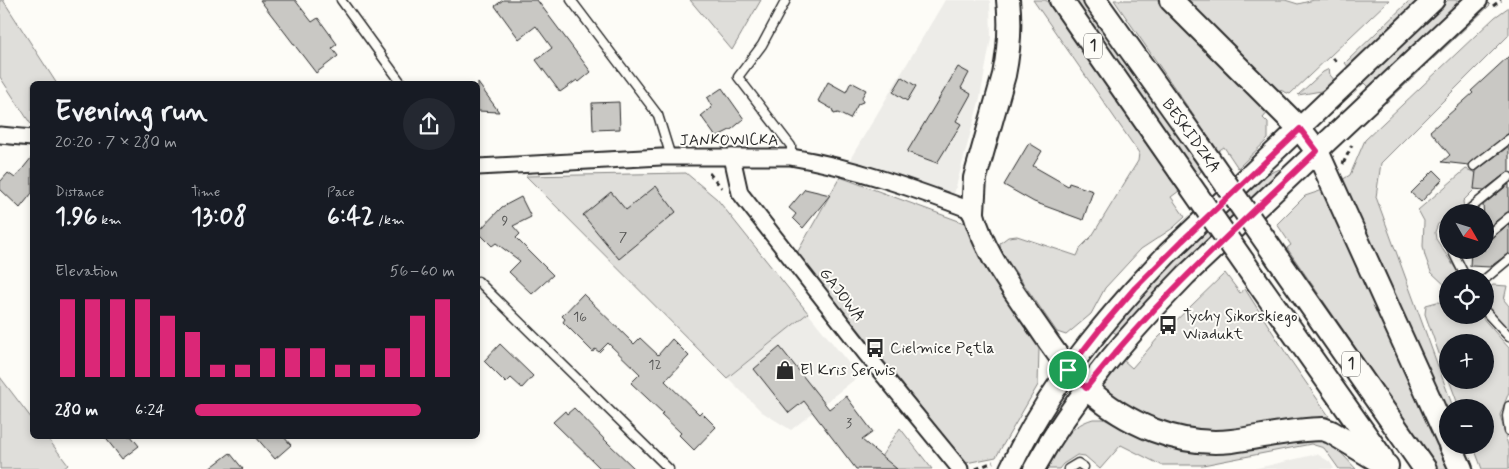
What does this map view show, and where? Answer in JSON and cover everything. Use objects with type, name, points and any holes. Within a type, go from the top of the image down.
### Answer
[{"type":"main road","points":[[973,211],[975,178],[1006,68],[1010,34],[1008,0]]},
{"type":"main road","name":"BESKIDZKA","points":[[1061,0],[1388,467]]},
{"type":"main road","name":"BESKIDZKA","points":[[1096,0],[1425,469]]},
{"type":"main road","points":[[1171,0],[1300,129],[1317,151],[1439,420]]},
{"type":"main road","points":[[1086,388],[1107,406],[1126,418],[1141,426],[1172,436],[1221,442],[1323,429],[1332,432],[1388,467]]},
{"type":"main road","points":[[1454,454],[1461,469]]},
{"type":"street","points":[[1010,469],[1033,426],[1068,370],[1135,288],[1434,0]]},
{"type":"street","points":[[1034,469],[1052,437],[1086,388],[1124,340],[1180,281],[1477,0]]},
{"type":"street","points":[[0,135],[30,138]]},
{"type":"street","name":"JANKOWICKA","points":[[480,167],[671,157],[791,157],[811,160],[869,176],[973,211]]},
{"type":"street","name":"GAJOWA","points":[[732,157],[740,193],[866,354],[960,469]]},
{"type":"street","points":[[973,211],[981,239],[991,257],[1068,370],[1086,388]]},
{"type":"lane","points":[[341,0],[400,81]]},
{"type":"lane","points":[[571,0],[658,115],[671,157]]},
{"type":"lane","points":[[786,0],[762,45],[738,77],[791,146],[791,157]]},
{"type":"lane","points":[[1474,166],[1509,139]]},
{"type":"lane","points":[[1476,204],[1509,177]]},
{"type":"lane","points":[[1494,230],[1509,217]]},
{"type":"lane","points":[[1494,272],[1509,259]]},
{"type":"lane","points":[[480,283],[669,469]]},
{"type":"lane","points":[[1494,321],[1509,337]]},
{"type":"lane","points":[[1509,406],[1507,416],[1509,431]]},
{"type":"lane","points":[[1068,469],[1078,463],[1084,467]]},
{"type":"path","points":[[1333,58],[1338,64]]},
{"type":"shaded area","points":[[0,0],[3,0],[55,81],[30,81],[30,123],[0,77]]},
{"type":"shaded area","points":[[690,0],[761,0],[732,50]]},
{"type":"shaded area","points":[[945,0],[990,0],[991,38],[980,98],[954,194],[849,161]]},
{"type":"shaded area","points":[[1033,0],[1046,0],[1179,191],[1171,197],[1185,217],[1173,228],[1141,249],[1105,288],[1091,314],[1066,335],[1057,332],[1001,251],[1000,243],[1008,237],[1017,236],[1077,256],[1081,247],[1092,236],[1138,161],[1139,153]]},
{"type":"shaded area","points":[[1071,0],[1084,0],[1202,169],[1199,174],[1194,175]]},
{"type":"shaded area","points":[[1114,0],[1158,0],[1269,111],[1263,118],[1268,123],[1268,139],[1238,168],[1224,147],[1218,151]]},
{"type":"shaded area","points":[[1185,0],[1285,0],[1298,4],[1314,0],[1389,0],[1290,94],[1275,88]]},
{"type":"shaded area","points":[[1410,0],[1421,0],[1349,68],[1345,63]]},
{"type":"shaded area","points":[[1448,0],[1463,0],[1370,88],[1363,81]]},
{"type":"shaded area","points":[[1487,2],[1490,5],[1386,103],[1383,100]]},
{"type":"shaded area","points":[[1509,7],[1509,35],[1381,163],[1376,197],[1439,369],[1439,389],[1446,389],[1450,399],[1439,400],[1340,181],[1350,175],[1365,140],[1495,17]]},
{"type":"shaded area","points":[[1329,69],[1330,75],[1336,82],[1321,91],[1298,95],[1323,72]]},
{"type":"shaded area","points":[[1280,169],[1281,172],[1151,297],[1118,335],[1112,331],[1144,292],[1265,175]]},
{"type":"shaded area","points":[[1466,169],[1476,173],[1475,189],[1463,201],[1463,204],[1439,204],[1439,224],[1435,232],[1439,244],[1439,259],[1449,259],[1456,269],[1439,269],[1439,280],[1431,272],[1425,256],[1423,246],[1424,221],[1418,210]]},
{"type":"shaded area","points":[[686,173],[717,199],[808,313],[727,378],[526,176]]},
{"type":"shaded area","points":[[840,177],[967,224],[983,265],[1039,349],[1038,385],[996,457],[966,463],[797,253]]},
{"type":"shaded area","points":[[1323,190],[1439,443],[1439,454],[1444,454],[1451,469],[1436,469],[1287,248],[1291,245],[1277,224],[1305,196]]},
{"type":"shaded area","points":[[1225,273],[1240,293],[1245,289],[1329,416],[1217,434],[1155,423],[1099,388],[1122,359],[1132,368],[1158,338]]},
{"type":"shaded area","points":[[1494,285],[1507,286],[1504,300],[1509,306],[1509,330],[1494,314]]},
{"type":"shaded area","points":[[1439,302],[1439,324],[1488,324],[1509,348],[1509,392],[1500,415],[1509,449],[1509,469],[1482,469],[1476,454],[1494,454],[1494,399],[1456,399],[1452,389],[1494,389],[1494,334],[1439,334],[1439,353],[1425,314],[1426,305]]},
{"type":"shaded area","points":[[808,313],[859,376],[791,430],[762,412],[728,378]]},
{"type":"shaded area","points":[[0,377],[30,416],[30,439],[48,439],[68,465],[63,469],[0,469]]},
{"type":"shaded area","points":[[1093,419],[1104,419],[1135,435],[1165,446],[1196,451],[1311,439],[1319,440],[1331,445],[1356,469],[1339,469],[1324,448],[1311,444],[1203,465],[1161,465],[1121,445],[1100,469],[1085,456],[1077,455],[1059,469],[1046,469],[1064,439],[1076,427]]},
{"type":"shaded area","points":[[900,428],[932,469],[873,469]]},
{"type":"shaded area","points":[[1317,454],[1330,462],[1334,469],[1253,469]]},
{"type":"building","points":[[260,0],[295,0],[312,22],[318,18],[337,44],[332,48],[338,56],[316,73]]},
{"type":"building","points":[[503,0],[537,0],[591,72],[579,82],[577,80],[560,92],[536,60],[552,48],[536,26],[519,39],[495,6]]},
{"type":"building","points":[[1509,56],[1509,133],[1469,165],[1442,162],[1450,155],[1430,131],[1473,93],[1471,91]]},
{"type":"building","points":[[958,67],[969,73],[961,88],[971,94],[956,121],[961,124],[937,163],[907,152]]},
{"type":"building","points":[[902,77],[916,86],[907,101],[893,92]]},
{"type":"building","points":[[828,82],[846,92],[851,82],[866,90],[862,97],[863,102],[858,104],[850,119],[838,113],[834,114],[832,109],[818,101]]},
{"type":"building","points":[[480,86],[499,112],[480,111]]},
{"type":"building","points":[[722,88],[744,119],[732,129],[716,137],[701,116],[712,107],[707,98]]},
{"type":"building","points":[[619,102],[620,129],[593,130],[592,103]]},
{"type":"building","points":[[1029,143],[1042,151],[1033,166],[1068,186],[1069,183],[1093,191],[1083,220],[1034,202],[1004,185]]},
{"type":"building","points":[[1509,146],[1509,171],[1484,190],[1474,189],[1476,171]]},
{"type":"building","points":[[30,159],[30,196],[20,208],[0,189],[0,182],[8,173],[15,178]]},
{"type":"building","points":[[1434,170],[1443,179],[1421,202],[1411,193]]},
{"type":"building","points":[[1509,184],[1509,211],[1494,223],[1494,204],[1484,204]]},
{"type":"building","points":[[656,186],[676,212],[619,259],[583,215],[611,192],[626,210]]},
{"type":"building","points":[[805,189],[830,195],[803,228],[793,218],[796,214],[789,208]]},
{"type":"building","points":[[521,197],[531,217],[513,226],[520,234],[516,238],[553,275],[532,294],[509,272],[520,261],[496,243],[492,246],[480,234],[480,230],[502,207]]},
{"type":"building","points":[[1509,224],[1509,253],[1490,267],[1470,266],[1470,259],[1494,259],[1494,236]]},
{"type":"building","points":[[583,294],[634,344],[640,338],[658,355],[672,339],[689,356],[665,381],[699,414],[701,412],[716,427],[694,450],[679,435],[681,433],[661,414],[663,413],[631,383],[640,374],[608,343],[599,352],[595,349],[593,352],[563,322],[565,319],[562,316]]},
{"type":"building","points":[[500,344],[533,376],[522,388],[511,378],[506,383],[484,361]]},
{"type":"building","points":[[780,347],[829,409],[846,396],[873,432],[862,440],[897,469],[856,469],[804,401],[789,413],[754,369]]},
{"type":"building","points":[[574,408],[635,469],[601,469],[553,422],[565,411],[567,414]]},
{"type":"building","points":[[106,439],[133,439],[139,446],[122,459]]},
{"type":"building","points":[[258,439],[286,439],[291,445],[275,459]]},
{"type":"building","points":[[230,453],[243,469],[209,469]]},
{"type":"place","name":"Tychy Sikorskiego Wiadukt","points":[[1168,325]]},
{"type":"place","name":"Cielmice Pętla","points":[[875,348]]},
{"type":"place","name":"El Kris Serwis","points":[[785,370]]},
{"type":"route","points":[[1300,129],[1317,151],[1186,275],[1124,340],[1086,388],[1068,370],[1104,324],[1168,253],[1300,129]]}]
